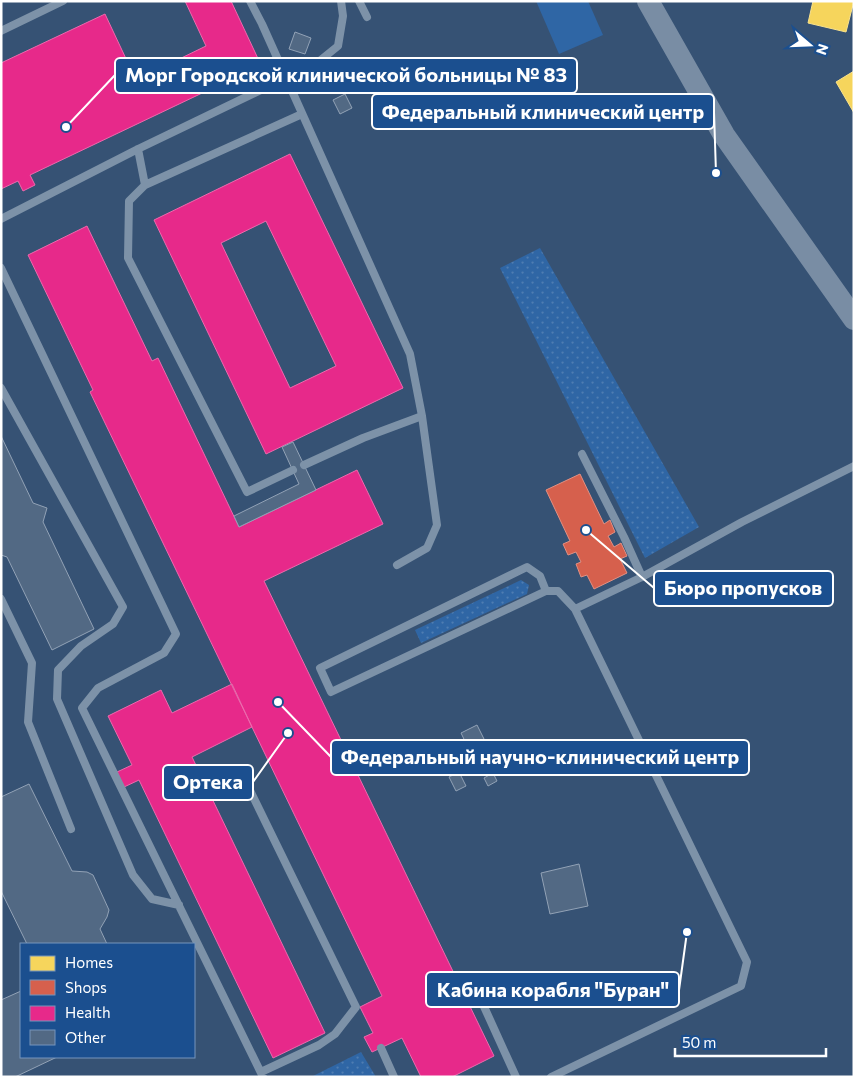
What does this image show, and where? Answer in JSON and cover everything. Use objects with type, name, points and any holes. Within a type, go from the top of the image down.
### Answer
[{"type":"street","points":[[648,1],[724,135],[854,319]]},
{"type":"lane","points":[[1,30],[63,1]]},
{"type":"lane","points":[[250,1],[410,354],[422,416],[437,526],[427,548],[397,566]]},
{"type":"lane","points":[[1,219],[138,149],[317,63],[338,46],[343,16],[341,1]]},
{"type":"lane","points":[[359,1],[367,17]]},
{"type":"lane","points":[[292,470],[247,492],[128,258],[130,201],[145,186],[302,114]]},
{"type":"lane","points":[[138,149],[145,186]]},
{"type":"lane","points":[[1,268],[176,634],[164,653],[98,688],[82,708],[262,1074],[319,1045],[335,1034],[356,1006],[241,772]]},
{"type":"lane","points":[[1,388],[123,607],[113,624],[81,646],[58,670],[57,699],[133,875],[152,899],[179,905]]},
{"type":"lane","points":[[304,465],[363,438],[422,416]]},
{"type":"lane","points":[[582,454],[624,536],[642,577]]},
{"type":"lane","points":[[576,609],[642,577],[742,522],[854,466]]},
{"type":"lane","points":[[546,591],[540,576],[526,567],[320,668],[331,692],[546,591],[558,591],[576,609],[747,962],[741,986],[551,1077]]},
{"type":"lane","points":[[1,599],[32,663],[28,722],[71,829]]},
{"type":"lane","points":[[481,1000],[516,1077]]},
{"type":"lane","points":[[381,1048],[394,1077]]},
{"type":"shaded area","points":[[536,1],[588,1],[603,35],[559,54]]},
{"type":"shaded area","points":[[540,248],[699,527],[645,558],[500,268]]},
{"type":"shaded area","points":[[521,580],[529,585],[527,594],[421,643],[415,630]]},
{"type":"shaded area","points":[[361,1052],[376,1077],[311,1077]]},
{"type":"building: Homes","points":[[813,1],[854,1],[846,32],[808,23]]},
{"type":"building: Homes","points":[[854,71],[854,113],[836,82]]},
{"type":"building: Shops","points":[[580,474],[604,524],[610,520],[615,532],[608,536],[614,547],[621,543],[627,556],[620,559],[627,573],[594,589],[587,575],[581,577],[576,564],[581,562],[576,552],[568,555],[563,544],[570,541],[546,490]]},
{"type":"building: Health","points":[[185,1],[231,1],[261,65],[30,175],[35,185],[23,191],[18,181],[1,189],[1,63],[105,14],[136,80],[206,46]]},
{"type":"building: Health","points":[[290,154],[403,388],[266,454],[154,220]],"holes":[[[266,221],[336,366],[290,388],[221,243]]]},
{"type":"building: Health","points":[[87,226],[152,361],[158,358],[239,527],[357,470],[383,524],[264,581],[494,1056],[452,1077],[421,1077],[402,1038],[372,1052],[364,1037],[373,1033],[360,1007],[382,996],[90,392],[93,390],[28,255]]},
{"type":"building: Health","points":[[232,684],[252,727],[192,757],[325,1033],[273,1058],[139,780],[124,787],[117,772],[132,765],[108,716],[161,690],[172,713]]},
{"type":"building: Other","points":[[295,32],[311,38],[305,54],[289,49]]},
{"type":"building: Other","points":[[345,94],[352,108],[340,114],[333,100]]},
{"type":"building: Other","points":[[1,436],[33,503],[47,508],[43,522],[94,629],[52,650],[7,557],[1,555]]},
{"type":"building: Other","points":[[293,442],[316,490],[239,527],[234,516],[299,484],[282,447]]},
{"type":"building: Other","points":[[477,725],[491,753],[484,756],[486,761],[477,766],[461,733]]},
{"type":"building: Other","points":[[459,772],[466,786],[456,791],[449,777]]},
{"type":"building: Other","points":[[493,773],[497,781],[488,786],[484,778]]},
{"type":"building: Other","points":[[29,784],[72,871],[87,872],[93,875],[109,910],[100,929],[107,943],[27,943],[1,891],[1,797]]},
{"type":"building: Other","points":[[579,864],[588,906],[550,914],[541,873]]},
{"type":"building: Other","points":[[20,991],[20,1058],[55,1058],[15,1077],[1,1077],[1,1000]]},
{"type":"place","name":"Морг Городской клинической больницы № 83","points":[[66,127]]},
{"type":"place","name":"Федеральный клинический центр","points":[[716,173]]},
{"type":"place","name":"Бюро пропусков","points":[[586,530]]},
{"type":"place","name":"Федеральный научно-клинический центр","points":[[278,702]]},
{"type":"place","name":"Ортека","points":[[288,733]]},
{"type":"place","name":"Кабина корабля \"Буран\"","points":[[687,932]]}]
